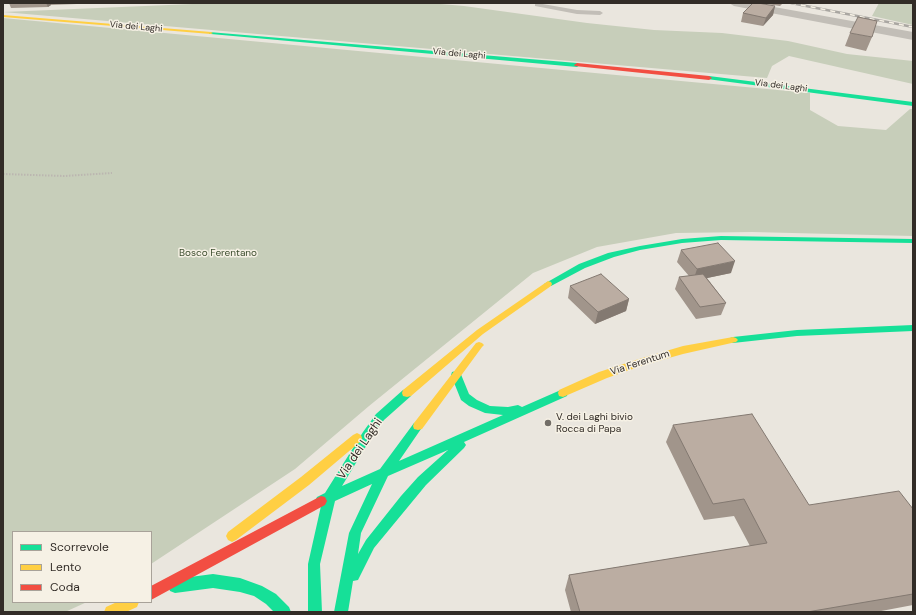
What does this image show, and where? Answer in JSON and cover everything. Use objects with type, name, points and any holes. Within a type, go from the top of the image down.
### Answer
[{"type":"main road","name":"Via dei Laghi","points":[[3,16],[656,72],[795,88],[913,104]]},
{"type":"main road","name":"Via dei Laghi","points":[[315,612],[314,564],[324,516],[330,496],[354,453],[380,417],[437,367],[502,316],[543,288],[582,266],[611,255],[640,248],[682,241],[721,238],[913,241]]},
{"type":"main road","name":"Via dei Laghi","points":[[341,612],[355,533],[362,514],[385,471],[456,374],[502,316]]},
{"type":"main road","name":"Via Ferentum","points":[[160,589],[330,496],[603,375],[702,345],[741,338],[780,334],[913,328]]},
{"type":"main road","points":[[456,374],[465,397],[482,408],[499,411],[528,408]]},
{"type":"main road","points":[[160,589],[305,481],[380,417]]},
{"type":"main road","points":[[344,592],[360,561],[383,526],[422,480],[471,434]]},
{"type":"main road","points":[[152,593],[181,584],[213,581],[225,582],[257,591],[271,600],[284,612]]},
{"type":"main road","points":[[111,612],[130,603]]},
{"type":"street","points":[[734,3],[913,36]]},
{"type":"lane","points":[[537,4],[577,12],[600,13]]},
{"type":"path","points":[[3,174],[64,176],[112,173]]},
{"type":"green space","points":[[216,3],[429,3],[654,30],[722,33],[788,41],[847,54],[913,61],[913,84],[789,56],[772,66],[767,78],[3,12]]},
{"type":"green space","points":[[879,3],[913,3],[913,25],[872,16]]},
{"type":"green space","name":"Bosco Ferentano","points":[[3,18],[810,93],[810,110],[838,126],[886,130],[910,109],[913,109],[913,236],[752,232],[676,233],[597,247],[533,273],[369,406],[295,469],[152,563],[152,531],[12,531],[12,603],[85,603],[65,612],[3,612]]},
{"type":"building","points":[[753,3],[775,6],[766,18],[743,13]]},
{"type":"building","points":[[858,17],[877,21],[872,37],[850,33]]},
{"type":"building","points":[[718,243],[735,261],[697,269],[681,250]]},
{"type":"building","points":[[601,274],[629,299],[598,312],[570,286]]},
{"type":"building","points":[[703,274],[726,303],[700,307],[679,277]]},
{"type":"building","points":[[752,414],[809,505],[899,491],[913,509],[913,594],[807,612],[580,612],[569,575],[767,543],[744,499],[713,504],[673,425]]},
{"type":"railway","points":[[791,3],[913,27]]},
{"type":"traffic: fast","points":[[211,33],[577,65]]},
{"type":"traffic: fast","points":[[709,78],[913,104]]},
{"type":"traffic: fast","points":[[548,284],[582,266],[611,255],[640,248],[682,241],[721,238],[913,241]]},
{"type":"traffic: fast","points":[[733,340],[797,333],[913,328]]},
{"type":"traffic: fast","points":[[456,375],[465,397],[473,403],[489,410],[508,411],[518,409]]},
{"type":"traffic: fast","points":[[315,612],[314,564],[324,516],[330,496],[367,435],[380,417],[407,393]]},
{"type":"traffic: fast","points":[[321,501],[563,393]]},
{"type":"traffic: fast","points":[[341,612],[355,533],[373,493],[385,471],[418,426]]},
{"type":"traffic: fast","points":[[353,575],[370,544],[405,500],[422,481],[460,445]]},
{"type":"traffic: fast","points":[[175,586],[213,581],[240,585],[257,591],[271,599],[284,612]]},
{"type":"traffic: slow","points":[[3,16],[211,33]]},
{"type":"traffic: slow","points":[[407,393],[480,332],[548,284]]},
{"type":"traffic: slow","points":[[563,393],[603,375],[642,362],[683,350],[733,340]]},
{"type":"traffic: slow","points":[[418,426],[479,345]]},
{"type":"traffic: slow","points":[[232,536],[305,481],[357,438]]},
{"type":"traffic: slow","points":[[111,612],[130,603]]},
{"type":"traffic: jam","points":[[577,65],[709,78]]},
{"type":"traffic: jam","points":[[152,592],[321,501]]},
{"type":"place","name":"V. dei Laghi bivio Rocca di Papa","points":[[548,423]]}]
